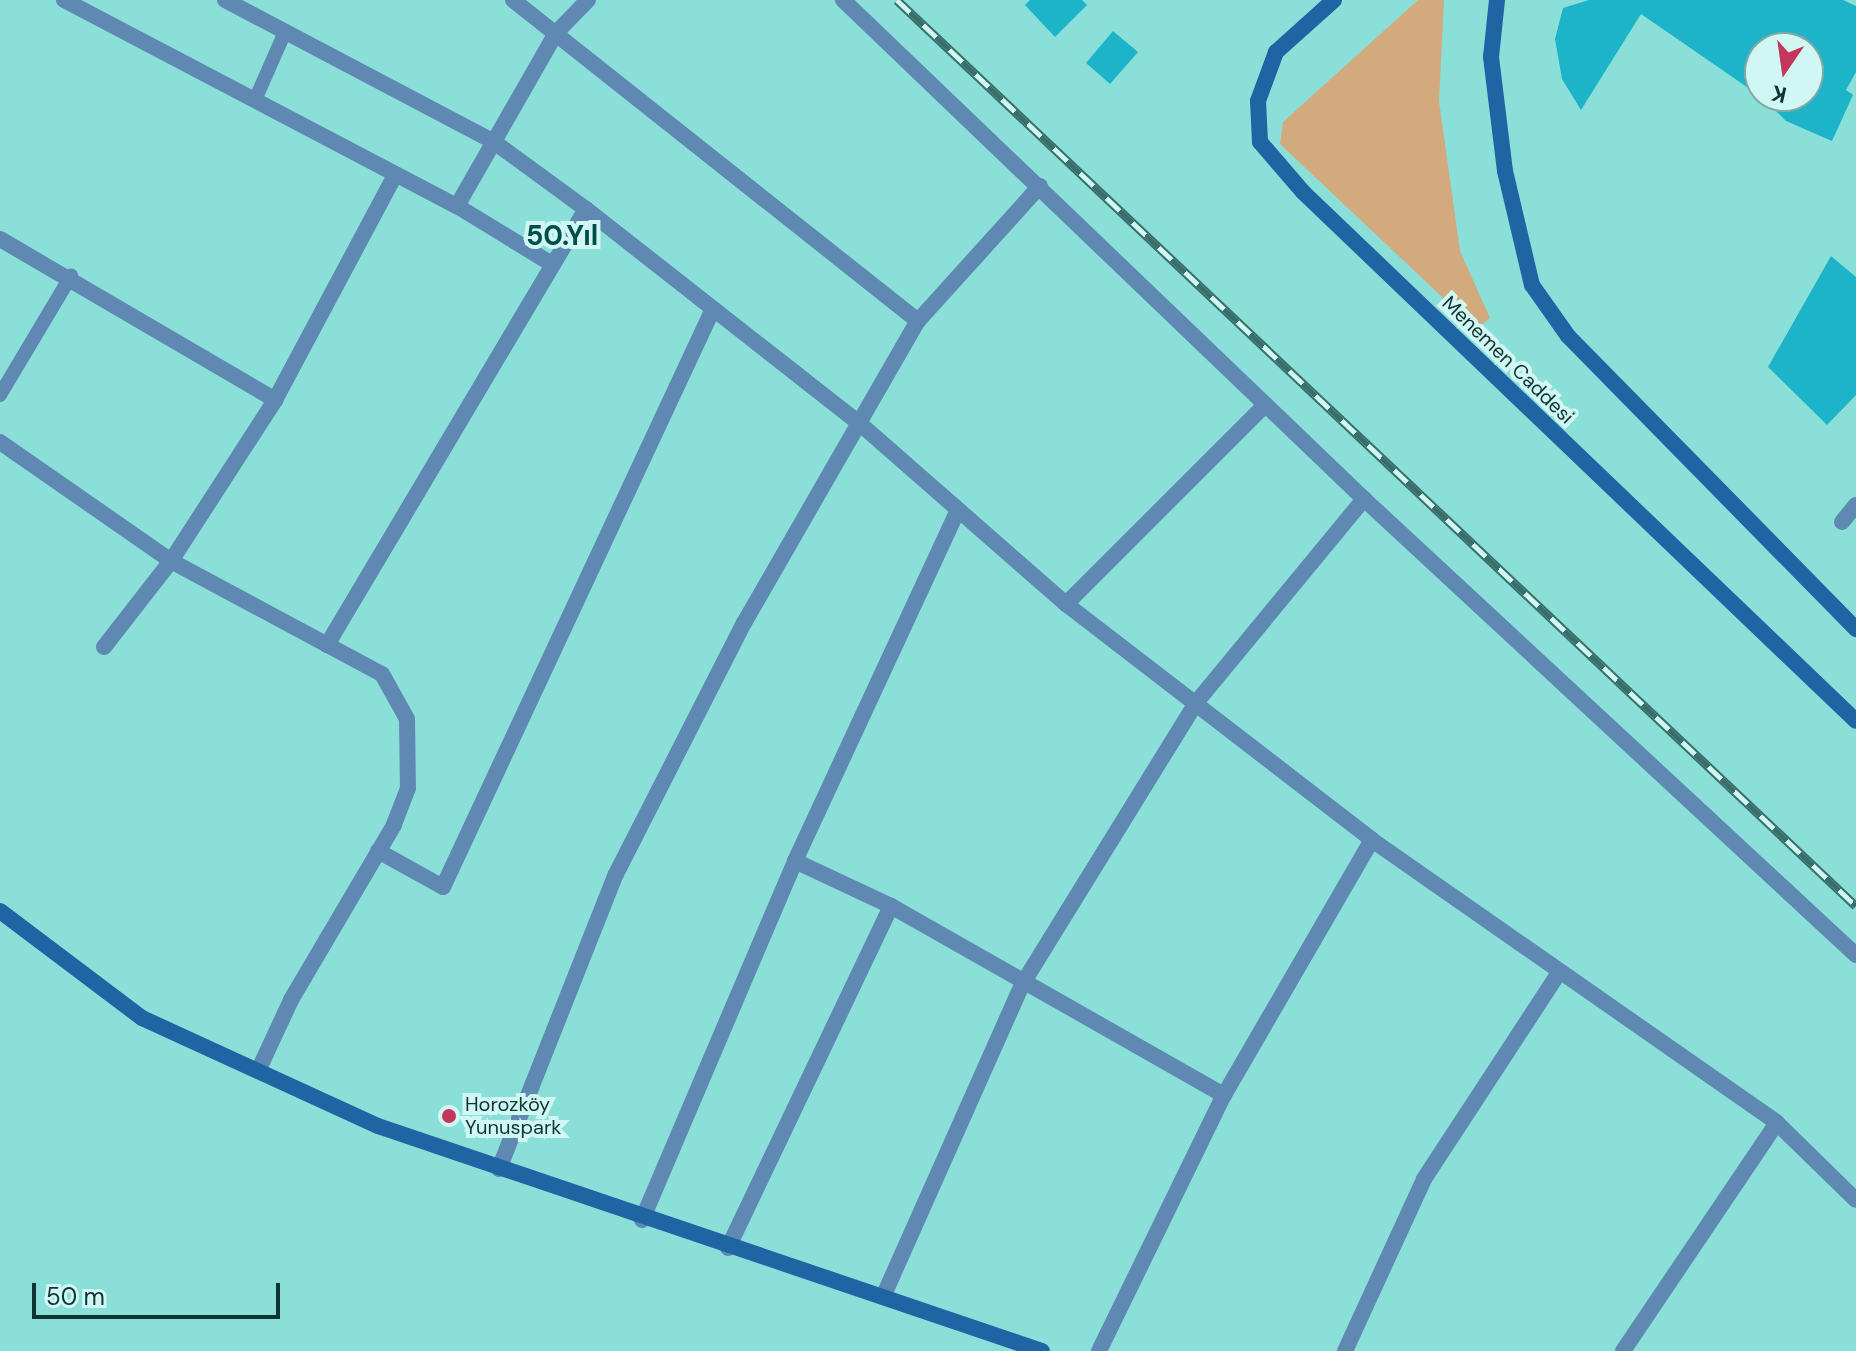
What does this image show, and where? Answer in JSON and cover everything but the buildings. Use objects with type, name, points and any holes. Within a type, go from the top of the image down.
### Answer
[{"type":"main road","name":"Menemen Caddesi","points":[[1334,0],[1276,52],[1258,101],[1260,142],[1303,192],[1856,721]]},
{"type":"main road","points":[[1497,0],[1491,57],[1505,171],[1532,285],[1568,336],[1856,629]]},
{"type":"main road","points":[[0,911],[142,1018],[378,1126],[642,1220],[1042,1351]]},
{"type":"street","points":[[64,0],[457,206],[550,263]]},
{"type":"street","points":[[225,0],[494,142],[586,209],[858,422],[957,512],[1066,604],[1372,840],[1558,974],[1777,1123],[1856,1200]]},
{"type":"street","points":[[513,0],[918,321]]},
{"type":"street","points":[[457,206],[556,33],[588,0]]},
{"type":"street","points":[[843,0],[1364,499],[1856,955]]},
{"type":"street","points":[[104,647],[171,561],[275,400],[395,175]]},
{"type":"street","points":[[499,1169],[616,874],[744,623],[918,321],[1040,186]]},
{"type":"street","points":[[327,645],[550,263],[586,209]]},
{"type":"street","points":[[0,239],[71,276],[275,400]]},
{"type":"street","points":[[378,851],[443,887],[713,309]]},
{"type":"street","points":[[1066,604],[1265,405]]},
{"type":"street","points":[[0,442],[171,561],[382,674],[407,719],[408,788],[378,851],[291,1000],[258,1071]]},
{"type":"street","points":[[883,1297],[1023,983],[1195,704],[1364,499]]},
{"type":"street","points":[[1842,522],[1856,505]]},
{"type":"street","points":[[642,1220],[795,861],[957,512]]},
{"type":"street","points":[[1099,1351],[1224,1095],[1372,840]]},
{"type":"street","points":[[795,861],[891,906],[1224,1095]]},
{"type":"street","points":[[728,1248],[891,906]]},
{"type":"street","points":[[1345,1351],[1424,1179],[1558,974]]},
{"type":"street","points":[[1623,1351],[1777,1123]]},
{"type":"lane","points":[[255,100],[285,32]]},
{"type":"lane","points":[[0,395],[71,276]]},
{"type":"shaded area","points":[[1418,0],[1444,0],[1439,101],[1460,251],[1490,318],[1476,329],[1280,144],[1283,122]]},
{"type":"railway","points":[[897,0],[1856,906]]},
{"type":"place","name":"Horozköy Yunuspark","points":[[449,1116]]},
{"type":"district","name":"50.Yıl","points":[[562,236]]}]
